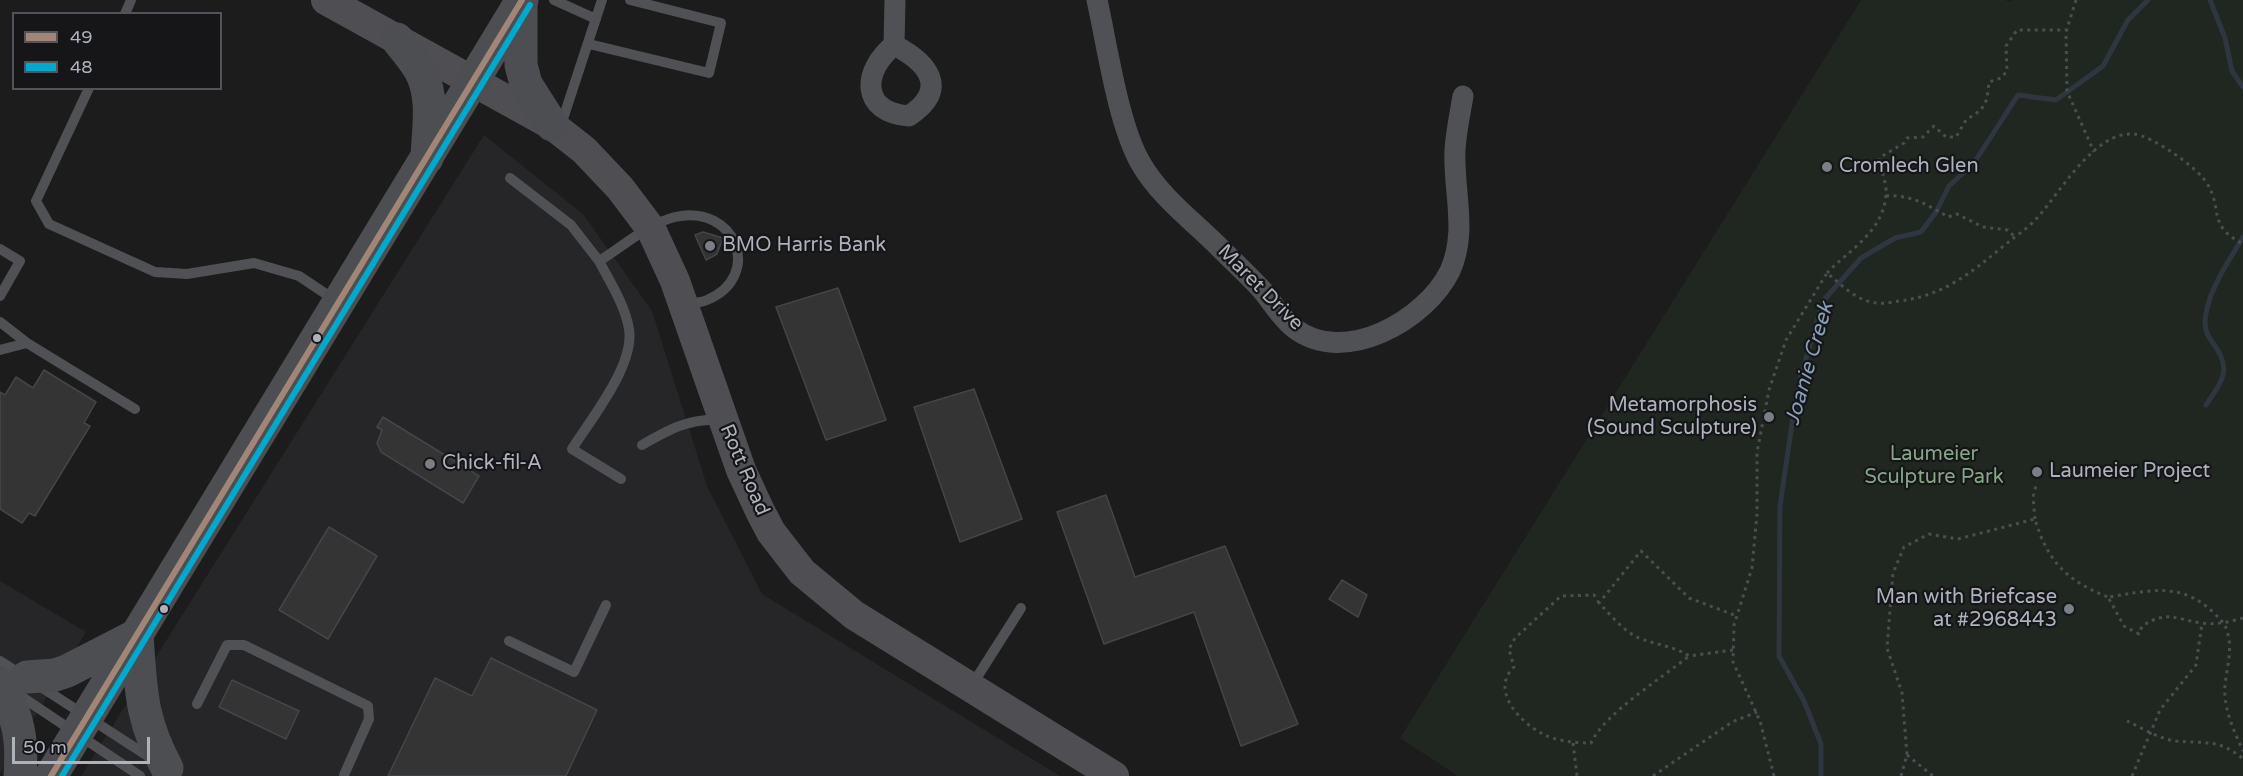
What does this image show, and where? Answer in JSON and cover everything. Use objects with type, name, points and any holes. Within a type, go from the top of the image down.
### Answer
[{"type":"main road","points":[[51,776],[521,2]]},
{"type":"main road","points":[[521,2],[521,65],[526,84],[555,128]]},
{"type":"main road","points":[[397,39],[421,72],[427,87],[429,100],[427,160]]},
{"type":"main road","points":[[20,776],[21,735],[7,676],[55,675],[137,635]]},
{"type":"main road","points":[[137,635],[142,707],[163,773]]},
{"type":"street","name":"Rott Road","points":[[326,0],[555,128],[605,171],[637,208],[651,229],[684,304],[723,420],[760,511],[771,532],[802,572],[854,615],[1114,776]]},
{"type":"street","points":[[894,45],[895,0]]},
{"type":"street","name":"Maret Drive","points":[[1097,0],[1129,135],[1138,160],[1152,182],[1262,290],[1294,328],[1328,341],[1360,341],[1389,329],[1418,312],[1439,289],[1449,271],[1458,250],[1460,220],[1455,151],[1463,96]]},
{"type":"lane","points":[[554,0],[596,19]]},
{"type":"lane","points":[[555,128],[589,44],[602,0]]},
{"type":"lane","points":[[589,44],[709,73],[721,23],[630,0]]},
{"type":"lane","points":[[88,90],[36,201],[49,224],[155,272],[187,274],[254,263],[299,276],[340,303]]},
{"type":"lane","points":[[510,178],[571,225],[599,261],[625,314],[630,330],[629,349],[622,369],[572,449],[621,479]]},
{"type":"lane","points":[[599,261],[673,217],[705,216],[726,227],[739,247],[736,267],[731,280],[706,301],[684,304]]},
{"type":"lane","points":[[0,249],[20,261],[0,296]]},
{"type":"lane","points":[[0,322],[27,343],[135,409]]},
{"type":"lane","points":[[0,350],[27,343]]},
{"type":"lane","points":[[642,445],[677,424],[703,419],[723,420]]},
{"type":"lane","points":[[510,641],[574,672],[606,605]]},
{"type":"lane","points":[[971,688],[1022,608]]},
{"type":"lane","points":[[197,704],[227,645],[244,645],[368,706],[369,719],[344,775]]},
{"type":"lane","points":[[7,676],[82,725],[163,773]]},
{"type":"lane","points":[[7,676],[82,725],[163,773]]},
{"type":"path","points":[[2076,0],[2067,30],[2067,91],[2094,152]]},
{"type":"path","points":[[1774,776],[1769,748],[1757,712],[1733,662],[1733,650],[1737,616],[1752,568],[1757,514],[1757,452],[1769,390],[1786,340],[1827,273],[1869,235],[1886,196],[1879,158],[1904,143],[1907,138],[1923,137],[1934,126],[1946,137],[1956,137],[1966,120],[1981,110],[1987,99],[1989,82],[2001,78],[2007,71],[2006,46],[2017,30],[2067,30]]},
{"type":"path","points":[[1827,273],[1855,296],[1877,303],[1924,298],[1968,276],[2015,237],[2037,218],[2061,184],[2094,152],[2116,136],[2135,134],[2166,149],[2190,166],[2208,185],[2216,216],[2232,238],[2243,244]]},
{"type":"path","points":[[1886,196],[1901,195],[1932,206],[1953,217],[1958,214],[1983,227],[2007,230],[2015,237]]},
{"type":"path","points":[[2037,482],[2033,497],[2035,519],[2042,542],[2064,573],[2083,587],[2108,597],[2157,589],[2187,593],[2224,622],[2229,635],[2230,656],[2225,687],[2228,714],[2243,752]]},
{"type":"path","points":[[1901,776],[1907,755],[1902,693],[1887,648],[1893,573],[1904,547],[1929,534],[1958,539],[2035,519]]},
{"type":"path","points":[[1599,603],[1641,551],[1689,598],[1737,616]]},
{"type":"path","points":[[1689,656],[1679,649],[1638,637],[1617,622],[1594,595],[1561,596],[1515,638],[1509,649],[1514,668],[1506,674],[1503,684],[1517,715],[1542,734],[1573,743],[1591,743],[1632,699],[1689,656],[1733,650]]},
{"type":"path","points":[[2108,597],[2124,626],[2139,634],[2142,626],[2166,615],[2202,623],[2243,618]]},
{"type":"path","points":[[2132,776],[2160,710],[2196,664],[2202,623]]},
{"type":"path","points":[[1653,776],[1732,722],[1757,712]]},
{"type":"path","points":[[2127,721],[2151,733],[2175,741],[2198,740],[2217,743],[2233,750],[2243,759]]},
{"type":"path","points":[[1573,743],[1577,776]]},
{"type":"path","points":[[1907,755],[1933,776]]},
{"type":"shaded area","points":[[484,135],[583,214],[652,311],[707,486],[762,594],[1060,776],[81,776]]},
{"type":"shaded area","points":[[0,581],[86,632],[0,774]]},
{"type":"green space","name":"Laumeier Sculpture Park","points":[[1861,0],[2005,0],[2011,2],[2012,0],[2243,0],[2243,776],[1458,776],[1400,738]]},
{"type":"building","name":"BMO Harris Bank","points":[[703,232],[723,238],[717,254],[706,260],[695,235]]},
{"type":"building","points":[[838,288],[886,420],[826,440],[776,307]]},
{"type":"building","points":[[44,370],[96,402],[84,423],[90,426],[35,516],[29,513],[22,523],[0,509],[0,392],[5,395],[16,377],[33,388]]},
{"type":"building","points":[[974,389],[1022,519],[960,542],[914,407]]},
{"type":"building","name":"Chick-fil-A","points":[[383,417],[479,476],[463,503],[381,452],[377,443],[382,430],[377,427]]},
{"type":"building","points":[[1106,495],[1135,577],[1225,546],[1298,724],[1241,746],[1194,612],[1104,644],[1057,512]]},
{"type":"building","points":[[329,527],[377,556],[328,639],[279,610]]},
{"type":"building","points":[[1342,580],[1367,595],[1358,617],[1329,599]]},
{"type":"building","points":[[491,658],[597,710],[566,776],[388,776],[435,678],[472,696]]},
{"type":"building","points":[[232,680],[299,711],[286,739],[219,707]]},
{"type":"waterway","name":"Joanie Creek","points":[[1821,776],[1821,744],[1804,701],[1779,656],[1780,506],[1801,376],[1823,301],[1861,258],[1895,238],[1921,232],[1936,212],[1949,186],[1974,163],[2018,95],[2056,100],[2103,66],[2128,20],[2148,0]]},
{"type":"waterway","points":[[2210,0],[2225,38],[2232,71],[2243,87]]},
{"type":"waterway","points":[[2206,405],[2221,382],[2224,368],[2219,352],[2206,331],[2206,311],[2219,278],[2243,237]]},
{"type":"transit line","name":"49","points":[[51,776],[522,0]]},
{"type":"transit line","name":"48","points":[[62,776],[530,5]]},
{"type":"place","name":"Cromlech Glen","points":[[1827,167]]},
{"type":"place","name":"BMO Harris Bank","points":[[710,246]]},
{"type":"place","name":"Metamorphosis (Sound Sculpture)","points":[[1769,417]]},
{"type":"place","name":"Chick-fil-A","points":[[430,464]]},
{"type":"place","name":"Laumeier Project","points":[[2037,472]]},
{"type":"place","name":"Man with Briefcase at #2968443","points":[[2069,609]]}]
